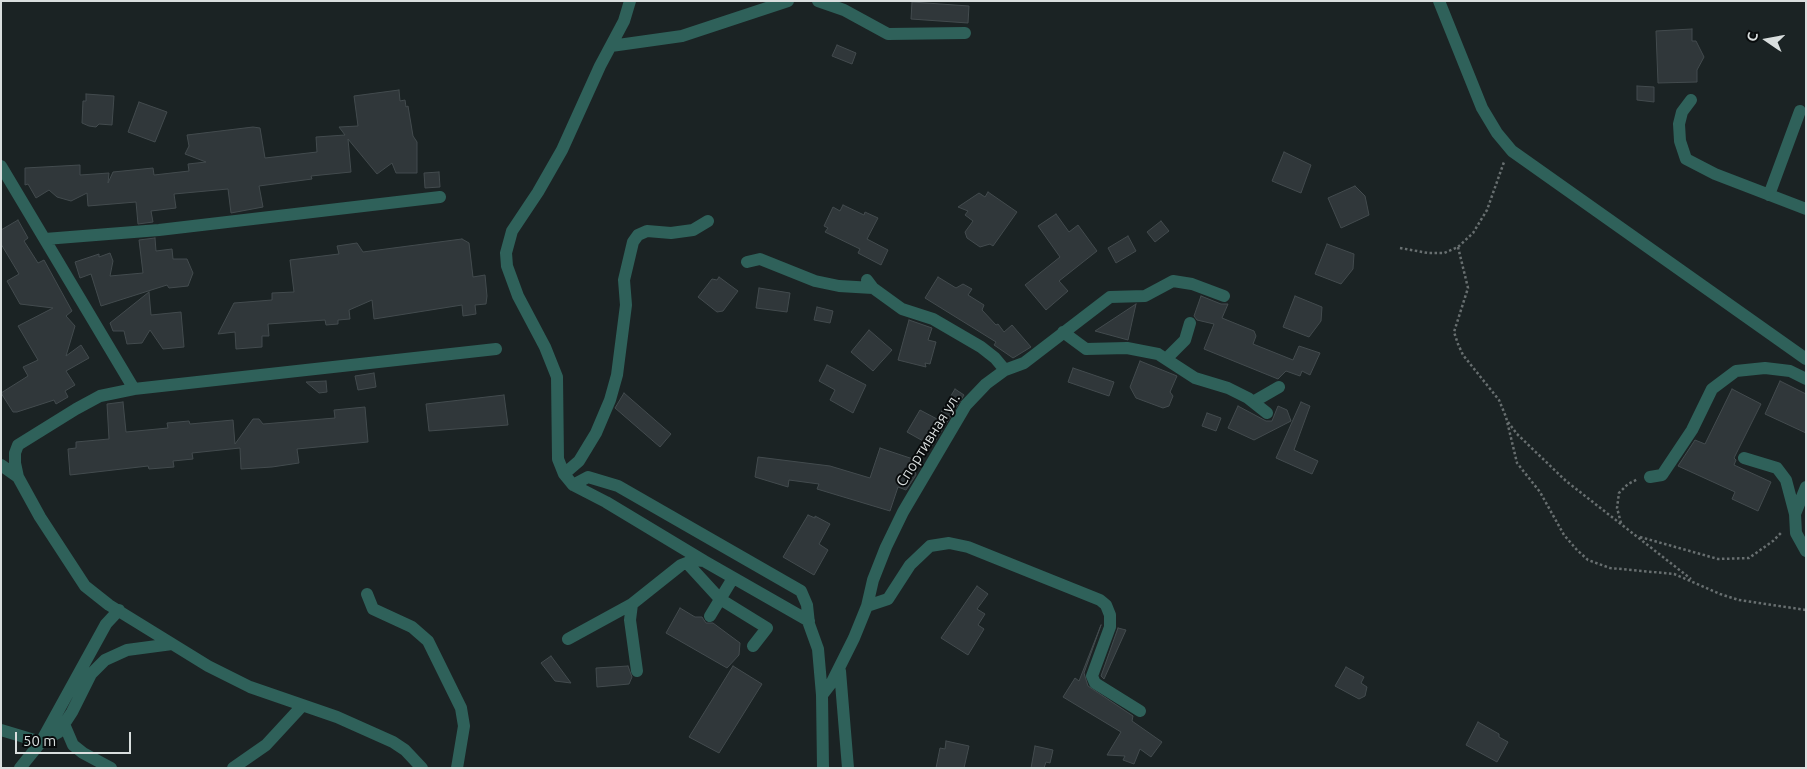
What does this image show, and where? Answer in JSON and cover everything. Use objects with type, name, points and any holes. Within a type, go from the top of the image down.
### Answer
[{"type":"street","points":[[630,1],[624,21],[562,150],[538,192],[512,231],[506,253],[507,266],[518,296],[544,346],[557,377],[558,459],[564,474],[573,485],[606,502],[809,622]]},
{"type":"street","points":[[611,46],[682,36],[788,1]]},
{"type":"street","points":[[818,1],[844,10],[888,34],[965,33]]},
{"type":"street","points":[[1439,1],[1482,108],[1508,146],[1580,201],[1721,298],[1806,360]]},
{"type":"street","points":[[1691,100],[1682,112],[1679,124],[1680,140],[1686,159],[1715,174],[1806,209]]},
{"type":"street","points":[[1769,195],[1800,111]]},
{"type":"street","points":[[1,166],[134,389]]},
{"type":"street","points":[[45,239],[159,230],[440,197]]},
{"type":"street","points":[[564,474],[579,461],[596,433],[610,400],[617,375],[626,305],[624,280],[633,242],[638,235],[647,231],[671,233],[693,230],[708,221]]},
{"type":"street","points":[[747,262],[760,260],[823,283],[839,286],[870,284],[902,309],[934,319],[981,347],[996,358],[1005,370]]},
{"type":"street","name":"Спортивная ул.","points":[[822,695],[840,667],[867,606],[874,580],[890,538],[903,512],[940,446],[966,405],[986,384],[1005,370],[1024,362],[1110,297],[1145,296],[1173,281],[1192,284],[1224,296]]},
{"type":"street","points":[[1166,359],[1185,340],[1190,323]]},
{"type":"street","points":[[1063,332],[1086,349],[1127,348],[1158,354],[1195,378],[1228,388],[1253,402],[1267,413]]},
{"type":"street","points":[[422,768],[405,750],[393,742],[337,717],[250,688],[172,644],[118,610],[85,586],[40,518],[18,477],[15,453],[18,445],[100,396],[134,389],[496,349]]},
{"type":"street","points":[[1650,477],[1662,475],[1692,430],[1712,389],[1736,371],[1765,368],[1790,371],[1806,379]]},
{"type":"street","points":[[1253,402],[1279,387]]},
{"type":"street","points":[[1744,458],[1763,462],[1777,468],[1786,480],[1795,514],[1796,533],[1806,551]]},
{"type":"street","points":[[1,465],[18,477]]},
{"type":"street","points":[[573,485],[588,477],[618,486],[801,591],[807,605],[809,622],[818,649],[822,695],[823,768]]},
{"type":"street","points":[[1795,514],[1806,487]]},
{"type":"street","points":[[867,606],[888,599],[910,565],[930,546],[949,543],[968,546],[1106,604],[1110,615],[1110,627],[1092,676],[1095,683],[1140,712]]},
{"type":"street","points":[[568,639],[632,604],[681,565],[694,560],[704,561]]},
{"type":"street","points":[[687,563],[720,599],[768,628],[753,646]]},
{"type":"street","points":[[710,616],[732,578]]},
{"type":"street","points":[[367,594],[373,608],[412,627],[428,641],[460,708],[464,726],[457,768]]},
{"type":"street","points":[[632,604],[630,620],[637,671]]},
{"type":"street","points":[[20,768],[41,742],[106,624],[118,610]]},
{"type":"street","points":[[1,730],[41,742],[59,732],[91,674],[105,660],[127,650],[172,644]]},
{"type":"street","points":[[840,667],[848,768]]},
{"type":"street","points":[[232,768],[266,745],[302,706]]},
{"type":"street","points":[[64,724],[73,745],[83,753],[111,768]]},
{"type":"path","points":[[1400,248],[1428,253],[1444,253],[1458,247],[1473,233],[1487,210],[1508,146]]},
{"type":"path","points":[[1458,247],[1468,288],[1454,332],[1463,355],[1499,400],[1507,421],[1517,463],[1540,492],[1564,535],[1588,560],[1610,568],[1674,574],[1739,600],[1806,610]]},
{"type":"path","points":[[1507,421],[1517,434],[1566,481],[1694,582]]},
{"type":"path","points":[[1620,523],[1617,508],[1619,493],[1628,484],[1650,477]]},
{"type":"path","points":[[1638,536],[1718,558],[1749,558],[1773,541],[1789,524],[1795,514]]},
{"type":"building","points":[[912,2],[969,6],[968,23],[911,19]]},
{"type":"building","points":[[1692,29],[1692,41],[1696,41],[1704,57],[1697,70],[1697,82],[1658,83],[1656,31]]},
{"type":"building","points":[[837,45],[856,53],[852,64],[832,56]]},
{"type":"building","points":[[1637,86],[1654,87],[1654,102],[1637,100]]},
{"type":"building","points":[[399,90],[400,101],[405,100],[406,107],[408,106],[413,136],[417,142],[417,173],[396,173],[392,163],[377,174],[348,139],[351,172],[311,176],[312,179],[259,186],[263,207],[231,213],[228,189],[174,194],[176,208],[151,211],[153,222],[138,224],[136,202],[88,206],[87,193],[71,201],[57,197],[49,190],[36,198],[28,184],[25,185],[25,168],[80,165],[80,175],[109,173],[108,183],[113,172],[153,168],[154,175],[189,171],[188,164],[206,162],[185,154],[189,146],[187,135],[253,127],[260,128],[265,158],[317,152],[316,137],[345,135],[339,127],[358,126],[354,96]]},
{"type":"building","points":[[86,94],[114,96],[112,125],[99,124],[96,127],[82,123],[83,101],[86,101]]},
{"type":"building","points":[[139,102],[167,112],[155,142],[128,132]]},
{"type":"building","points":[[1284,152],[1311,165],[1301,193],[1272,181]]},
{"type":"building","points":[[439,172],[440,187],[425,188],[424,173]]},
{"type":"building","points":[[1355,186],[1365,196],[1369,215],[1341,228],[1328,198]]},
{"type":"building","points":[[988,192],[1017,212],[993,246],[990,244],[980,247],[967,238],[965,232],[973,221],[965,215],[968,211],[958,207],[979,193],[985,197]]},
{"type":"building","points":[[843,205],[864,215],[865,212],[878,218],[867,239],[888,250],[881,265],[858,253],[860,249],[825,232],[828,228],[824,226],[833,207],[840,211]]},
{"type":"building","points":[[1056,214],[1069,232],[1078,225],[1097,251],[1059,281],[1068,291],[1046,310],[1025,285],[1060,257],[1038,226]]},
{"type":"building","points":[[18,220],[28,238],[24,241],[38,263],[44,260],[72,311],[66,316],[75,326],[66,356],[81,345],[89,358],[66,371],[75,385],[65,391],[68,397],[56,404],[54,400],[13,412],[1,393],[28,376],[23,367],[38,360],[18,326],[53,308],[20,304],[7,281],[19,274],[1,244],[1,230]]},
{"type":"building","points":[[1161,221],[1169,231],[1155,242],[1147,232]]},
{"type":"building","points":[[1128,236],[1136,251],[1116,263],[1108,248]]},
{"type":"building","points":[[155,238],[156,251],[172,249],[173,259],[187,259],[193,273],[188,286],[169,288],[167,285],[101,306],[91,274],[80,278],[75,262],[99,254],[99,257],[110,253],[113,261],[110,276],[143,273],[139,240]]},
{"type":"building","points":[[462,239],[469,243],[473,277],[485,275],[486,304],[475,305],[476,314],[463,316],[462,305],[374,319],[372,300],[349,310],[350,319],[338,320],[338,324],[326,325],[325,320],[268,324],[269,336],[262,336],[262,347],[236,349],[235,332],[218,334],[234,303],[272,300],[272,293],[294,292],[290,260],[339,254],[337,246],[357,243],[363,252]]},
{"type":"building","points":[[1327,244],[1354,254],[1353,269],[1341,284],[1315,274]]},
{"type":"building","points":[[719,277],[738,291],[723,311],[717,312],[698,297],[712,279],[717,280]]},
{"type":"building","points":[[938,277],[956,288],[963,284],[972,289],[968,295],[984,305],[982,310],[996,325],[998,324],[1004,332],[1012,325],[1031,347],[1013,358],[994,345],[996,342],[925,298]]},
{"type":"building","points":[[759,288],[790,293],[787,312],[756,308]]},
{"type":"building","points":[[149,292],[151,315],[181,312],[184,347],[163,349],[150,330],[142,343],[127,344],[124,331],[113,331],[110,323]]},
{"type":"building","points":[[1201,296],[1221,304],[1228,304],[1222,318],[1254,331],[1256,336],[1253,344],[1293,360],[1299,346],[1320,353],[1310,375],[1302,371],[1300,376],[1286,371],[1278,379],[1204,349],[1214,324],[1197,320],[1194,316]]},
{"type":"building","points":[[1295,296],[1322,307],[1321,321],[1309,337],[1283,327]]},
{"type":"building","points":[[1136,304],[1128,340],[1095,331]]},
{"type":"building","points":[[817,307],[833,311],[830,323],[814,320]]},
{"type":"building","points":[[909,320],[932,328],[928,340],[936,342],[930,364],[925,363],[926,367],[898,360]]},
{"type":"building","points":[[869,330],[892,350],[873,371],[851,352]]},
{"type":"building","points":[[1140,361],[1177,376],[1170,392],[1173,396],[1169,406],[1163,408],[1136,398],[1130,387]]},
{"type":"building","points":[[827,365],[866,385],[853,413],[830,400],[835,390],[819,381]]},
{"type":"building","points":[[1073,368],[1114,382],[1109,396],[1068,382]]},
{"type":"building","points":[[374,373],[376,387],[358,390],[355,376]]},
{"type":"building","points":[[326,381],[327,392],[319,393],[306,382]]},
{"type":"building","points":[[1780,381],[1806,394],[1806,433],[1765,414]]},
{"type":"building","points":[[955,389],[964,395],[932,446],[907,432],[920,410],[937,419]]},
{"type":"building","points":[[1732,389],[1761,404],[1734,458],[1736,460],[1734,465],[1771,482],[1758,511],[1732,499],[1735,492],[1678,466],[1695,440],[1705,444]]},
{"type":"building","points":[[624,393],[671,434],[660,447],[615,408]]},
{"type":"building","points":[[504,395],[508,425],[429,431],[426,404]]},
{"type":"building","points":[[123,402],[126,432],[168,428],[167,423],[189,421],[190,424],[233,420],[235,444],[253,419],[259,419],[263,424],[335,418],[334,410],[365,407],[368,442],[297,449],[299,463],[272,467],[241,469],[240,448],[192,453],[193,459],[173,461],[174,467],[149,469],[148,466],[70,475],[68,449],[76,448],[76,442],[109,439],[107,404]]},
{"type":"building","points":[[1301,402],[1310,406],[1294,450],[1318,461],[1312,474],[1276,458]]},
{"type":"building","points":[[1238,406],[1266,421],[1272,421],[1278,406],[1287,410],[1291,421],[1254,440],[1228,428]]},
{"type":"building","points":[[1207,413],[1221,418],[1216,431],[1202,426]]},
{"type":"building","points":[[880,448],[913,459],[916,475],[906,490],[898,487],[890,511],[817,489],[819,484],[789,480],[788,487],[755,477],[758,457],[830,466],[870,478]]},
{"type":"building","points":[[808,515],[815,518],[815,516],[830,524],[819,544],[828,550],[814,575],[783,557]]},
{"type":"building","points":[[977,586],[988,594],[977,609],[985,614],[978,625],[984,629],[968,655],[941,638]]},
{"type":"building","points":[[680,608],[695,617],[702,617],[706,623],[713,623],[740,643],[739,655],[727,668],[666,633]]},
{"type":"building","points":[[1101,625],[1084,673],[1088,686],[1133,716],[1132,721],[1162,742],[1151,757],[1140,749],[1134,764],[1123,760],[1125,756],[1107,755],[1121,732],[1063,697],[1075,678],[1079,681]]},
{"type":"building","points":[[1118,628],[1126,630],[1104,679],[1101,676]]},
{"type":"building","points":[[551,656],[571,683],[555,681],[541,663]]},
{"type":"building","points":[[628,666],[632,677],[629,684],[597,687],[596,668]]},
{"type":"building","points":[[733,666],[762,684],[719,753],[689,737]]},
{"type":"building","points":[[1346,667],[1364,677],[1361,683],[1367,687],[1365,696],[1359,699],[1335,686]]},
{"type":"building","points":[[1478,722],[1499,734],[1499,737],[1508,742],[1497,762],[1466,745]]},
{"type":"building","points":[[946,741],[969,746],[964,768],[936,768],[940,748],[945,749]]},
{"type":"building","points":[[1035,746],[1053,750],[1050,763],[1046,762],[1044,768],[1031,768]]}]
